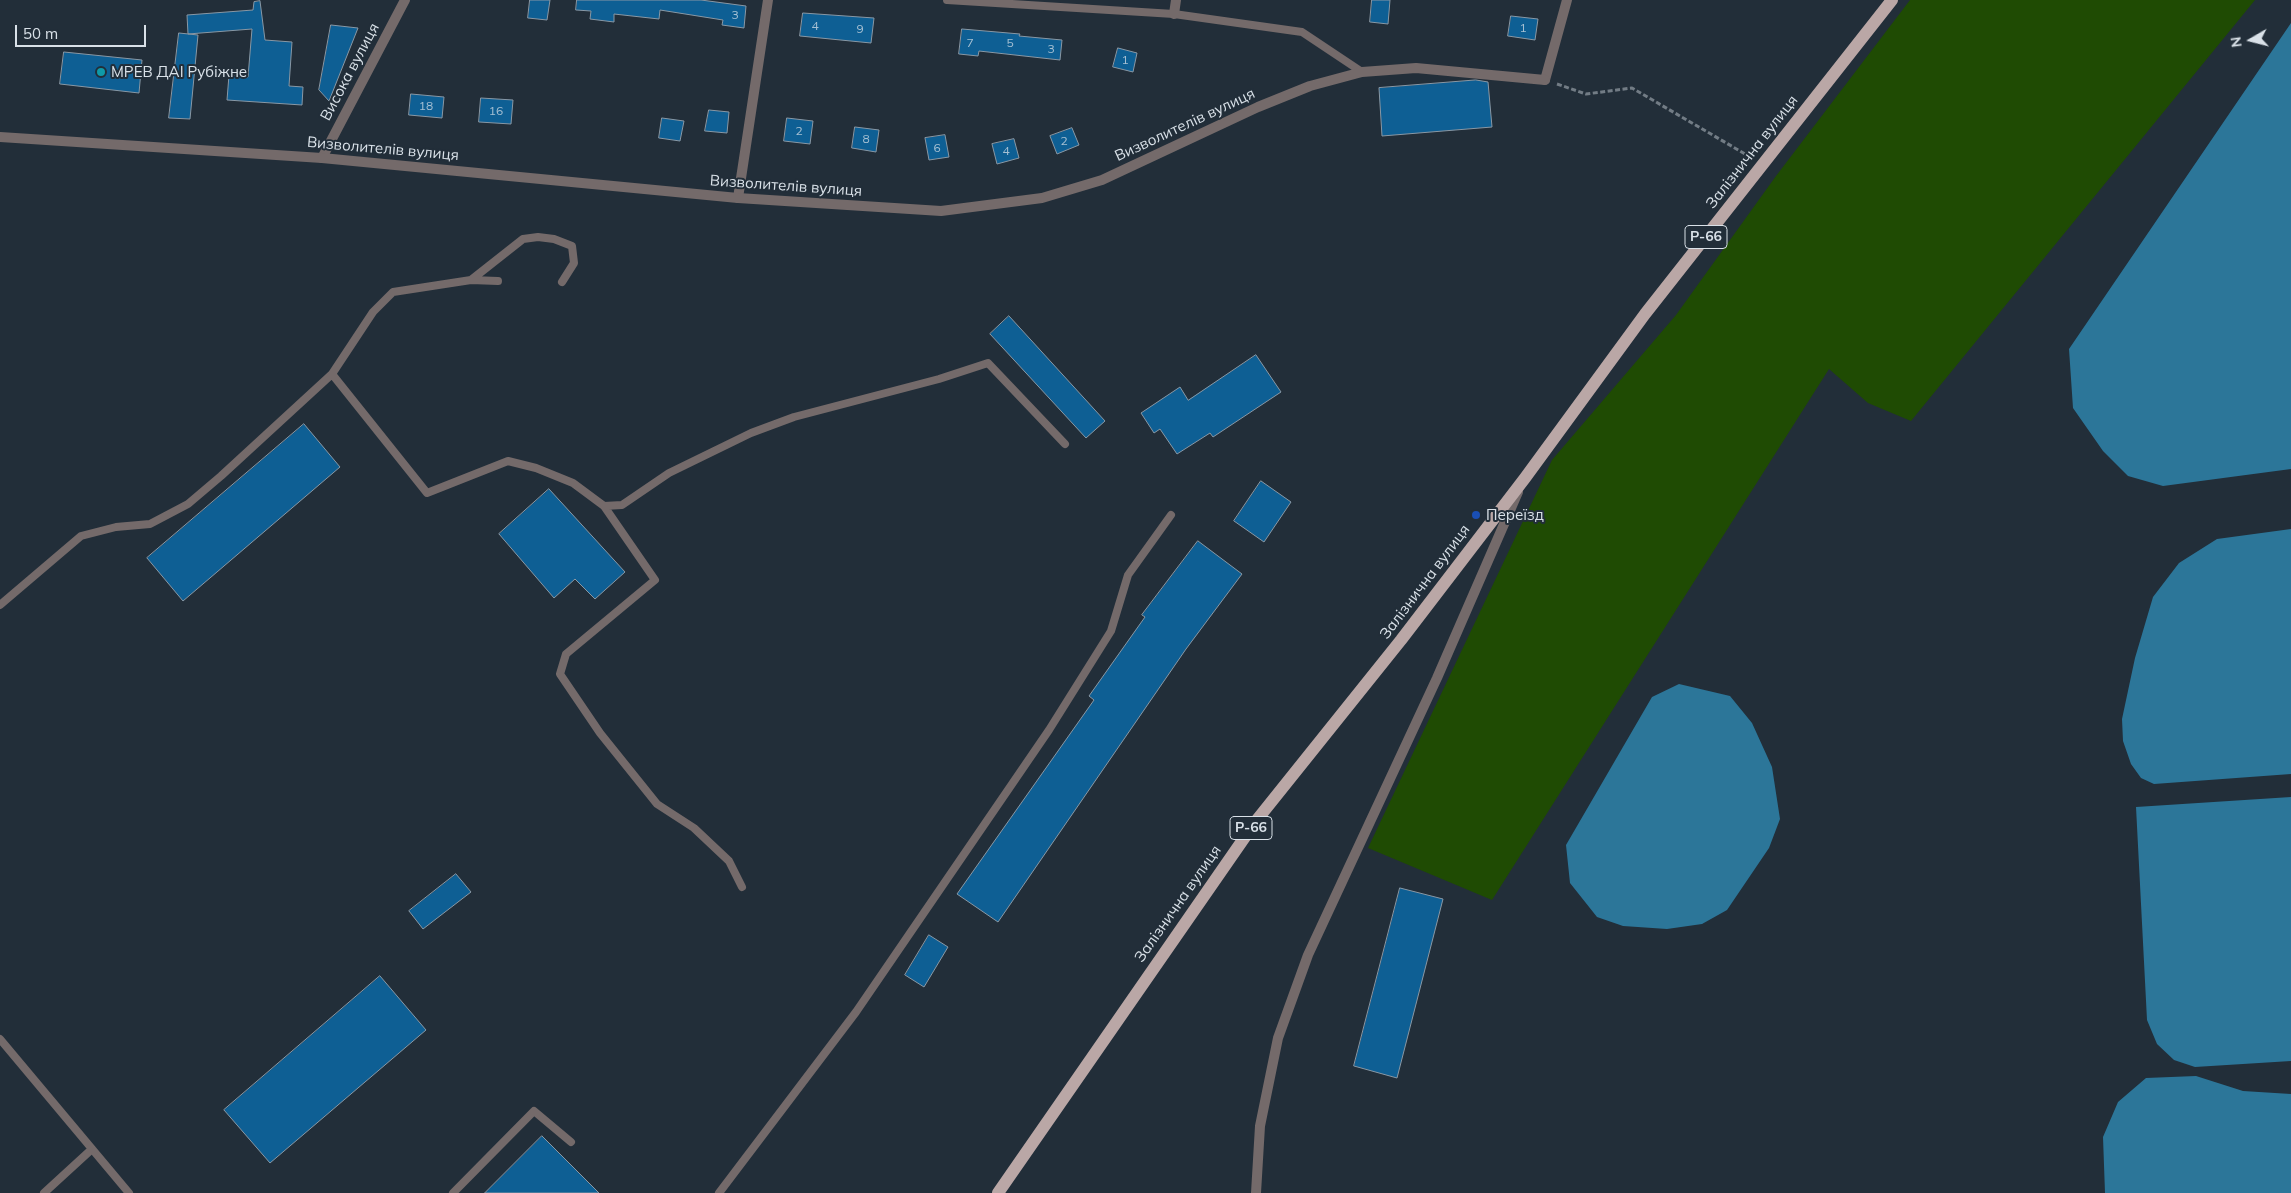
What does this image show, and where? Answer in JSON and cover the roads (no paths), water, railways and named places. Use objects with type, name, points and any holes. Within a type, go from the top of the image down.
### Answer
[{"type":"main road","name":"Залізнична вулиця","points":[[998,1193],[1256,821],[1401,640],[1525,478],[1645,314],[1892,0]]},
{"type":"street","name":"Висока вулиця","points":[[322,158],[405,0]]},
{"type":"street","points":[[738,198],[768,0]]},
{"type":"street","points":[[1174,14],[1176,0]]},
{"type":"street","name":"Визволителів вулиця","points":[[0,137],[322,158],[738,198],[941,210],[1042,198],[1102,180],[1258,107],[1310,86],[1362,72],[1416,68],[1545,80],[1567,0]]},
{"type":"street","points":[[1256,1193],[1260,1126],[1278,1038],[1308,955],[1437,678],[1525,478]]},
{"type":"lane","points":[[947,0],[1174,14],[1302,32],[1362,72]]},
{"type":"lane","points":[[471,280],[523,239],[538,237],[554,239],[572,246],[574,263],[562,282]]},
{"type":"lane","points":[[0,606],[81,536],[116,527],[150,524],[188,504],[332,374],[373,312],[394,292],[471,280],[498,281]]},
{"type":"lane","points":[[604,506],[622,506],[669,473],[750,433],[794,417],[939,379],[988,363],[1065,444]]},
{"type":"lane","points":[[332,374],[426,493],[508,461],[536,468],[573,483],[604,506],[655,580],[566,654],[560,674],[600,733],[657,804],[694,828],[729,861],[742,887]]},
{"type":"lane","points":[[719,1193],[856,1012],[1049,730],[1111,631],[1128,575],[1171,515]]},
{"type":"lane","points":[[0,1039],[129,1193]]},
{"type":"lane","points":[[453,1193],[534,1111],[571,1142]]},
{"type":"lane","points":[[44,1193],[92,1149]]},
{"type":"water","points":[[2291,23],[2291,469],[2163,486],[2128,476],[2103,451],[2073,408],[2069,349]]},
{"type":"water","points":[[2291,529],[2291,774],[2154,784],[2141,778],[2131,764],[2123,741],[2122,719],[2135,658],[2153,597],[2179,563],[2217,539]]},
{"type":"water","points":[[1679,684],[1730,696],[1752,723],[1772,767],[1780,819],[1769,848],[1727,910],[1702,924],[1667,929],[1623,926],[1597,917],[1570,883],[1566,845],[1652,697]]},
{"type":"water","points":[[2291,797],[2291,1061],[2195,1067],[2174,1060],[2157,1044],[2147,1020],[2136,807]]},
{"type":"water","points":[[2196,1076],[2243,1091],[2291,1094],[2291,1193],[2105,1193],[2103,1137],[2118,1102],[2146,1078]]},
{"type":"place","name":"МРЕВ ДАІ Рубіжне","points":[[101,72]]},
{"type":"place","name":"Переїзд","points":[[1476,515]]}]
